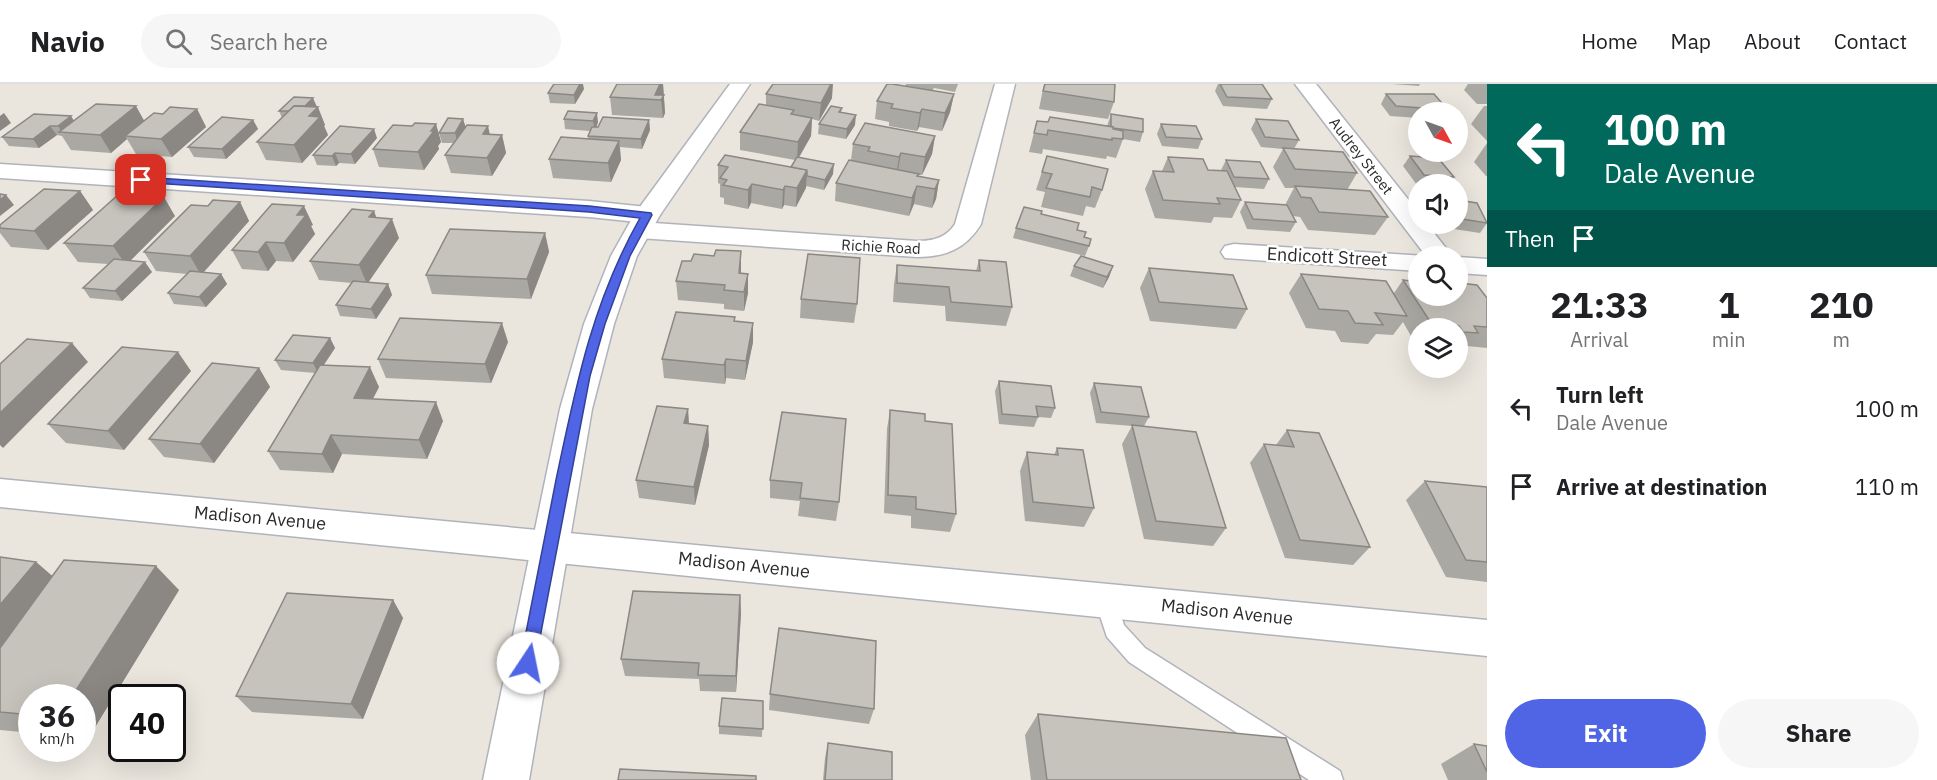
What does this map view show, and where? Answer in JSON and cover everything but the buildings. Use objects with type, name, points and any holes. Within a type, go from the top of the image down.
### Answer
[{"type":"street","points":[[506,780],[574,418],[591,347],[624,256],[643,222],[740,84]]},
{"type":"street","name":"Richie Road","points":[[0,171],[589,209],[643,222],[930,250],[951,244],[964,232],[968,224],[1005,84]]},
{"type":"street","name":"Audrey Street","points":[[1305,84],[1431,246]]},
{"type":"street","name":"Endicott Street","points":[[1234,252],[1408,261]]},
{"type":"street","points":[[1468,266],[1487,267]]},
{"type":"street","name":"Madison Avenue","points":[[0,493],[1487,638]]},
{"type":"lane","points":[[1106,601],[1114,630],[1137,655],[1331,780]]},
{"type":"route","points":[[141,180],[589,209],[647,215],[624,256],[598,324],[584,376],[528,663]]}]
